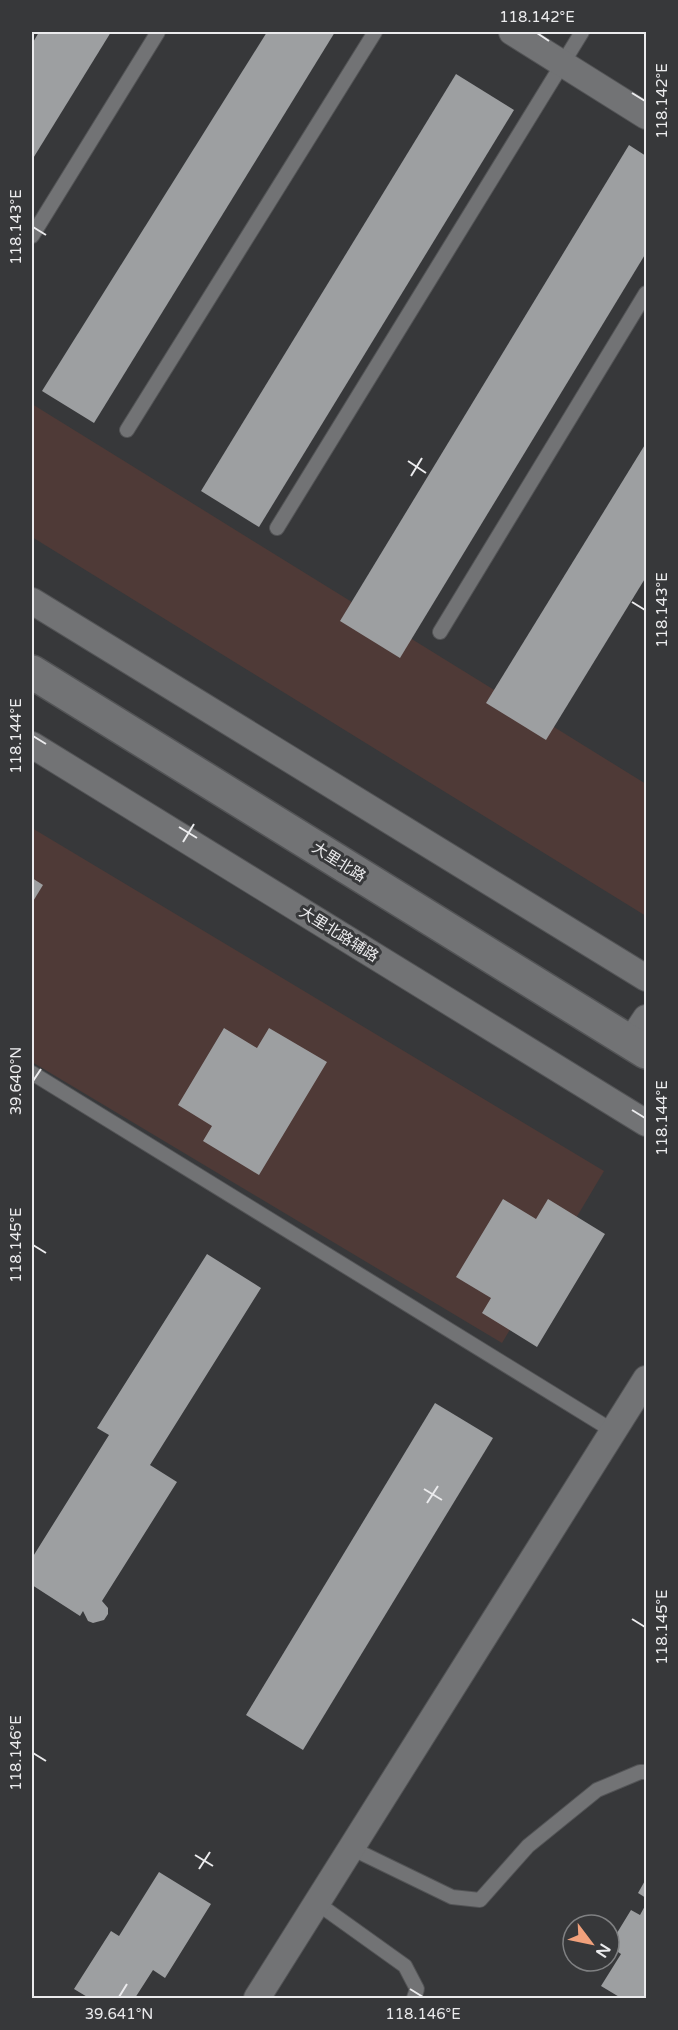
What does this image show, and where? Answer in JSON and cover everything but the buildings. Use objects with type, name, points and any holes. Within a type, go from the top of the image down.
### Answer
[{"type":"main road","name":"大里北路","points":[[32,672],[641,1037]]},
{"type":"street","points":[[512,32],[646,116]]},
{"type":"street","points":[[32,601],[646,978]]},
{"type":"street","name":"大里北路辅路","points":[[32,745],[646,1124]]},
{"type":"street","points":[[257,1998],[646,1379]]},
{"type":"lane","points":[[32,236],[158,32]]},
{"type":"lane","points":[[127,430],[375,32]]},
{"type":"lane","points":[[276,528],[582,32]]},
{"type":"lane","points":[[440,632],[646,292]]},
{"type":"lane","points":[[32,1073],[614,1431]]},
{"type":"lane","points":[[351,1848],[452,1897],[480,1900],[528,1846],[597,1790],[640,1772],[646,1772]]},
{"type":"lane","points":[[317,1903],[405,1966],[417,1989],[414,1998]]},
{"type":"shaded area","points":[[32,404],[646,784],[646,916],[32,537]]},
{"type":"shaded area","points":[[32,828],[604,1171],[502,1343],[32,1062]]}]
